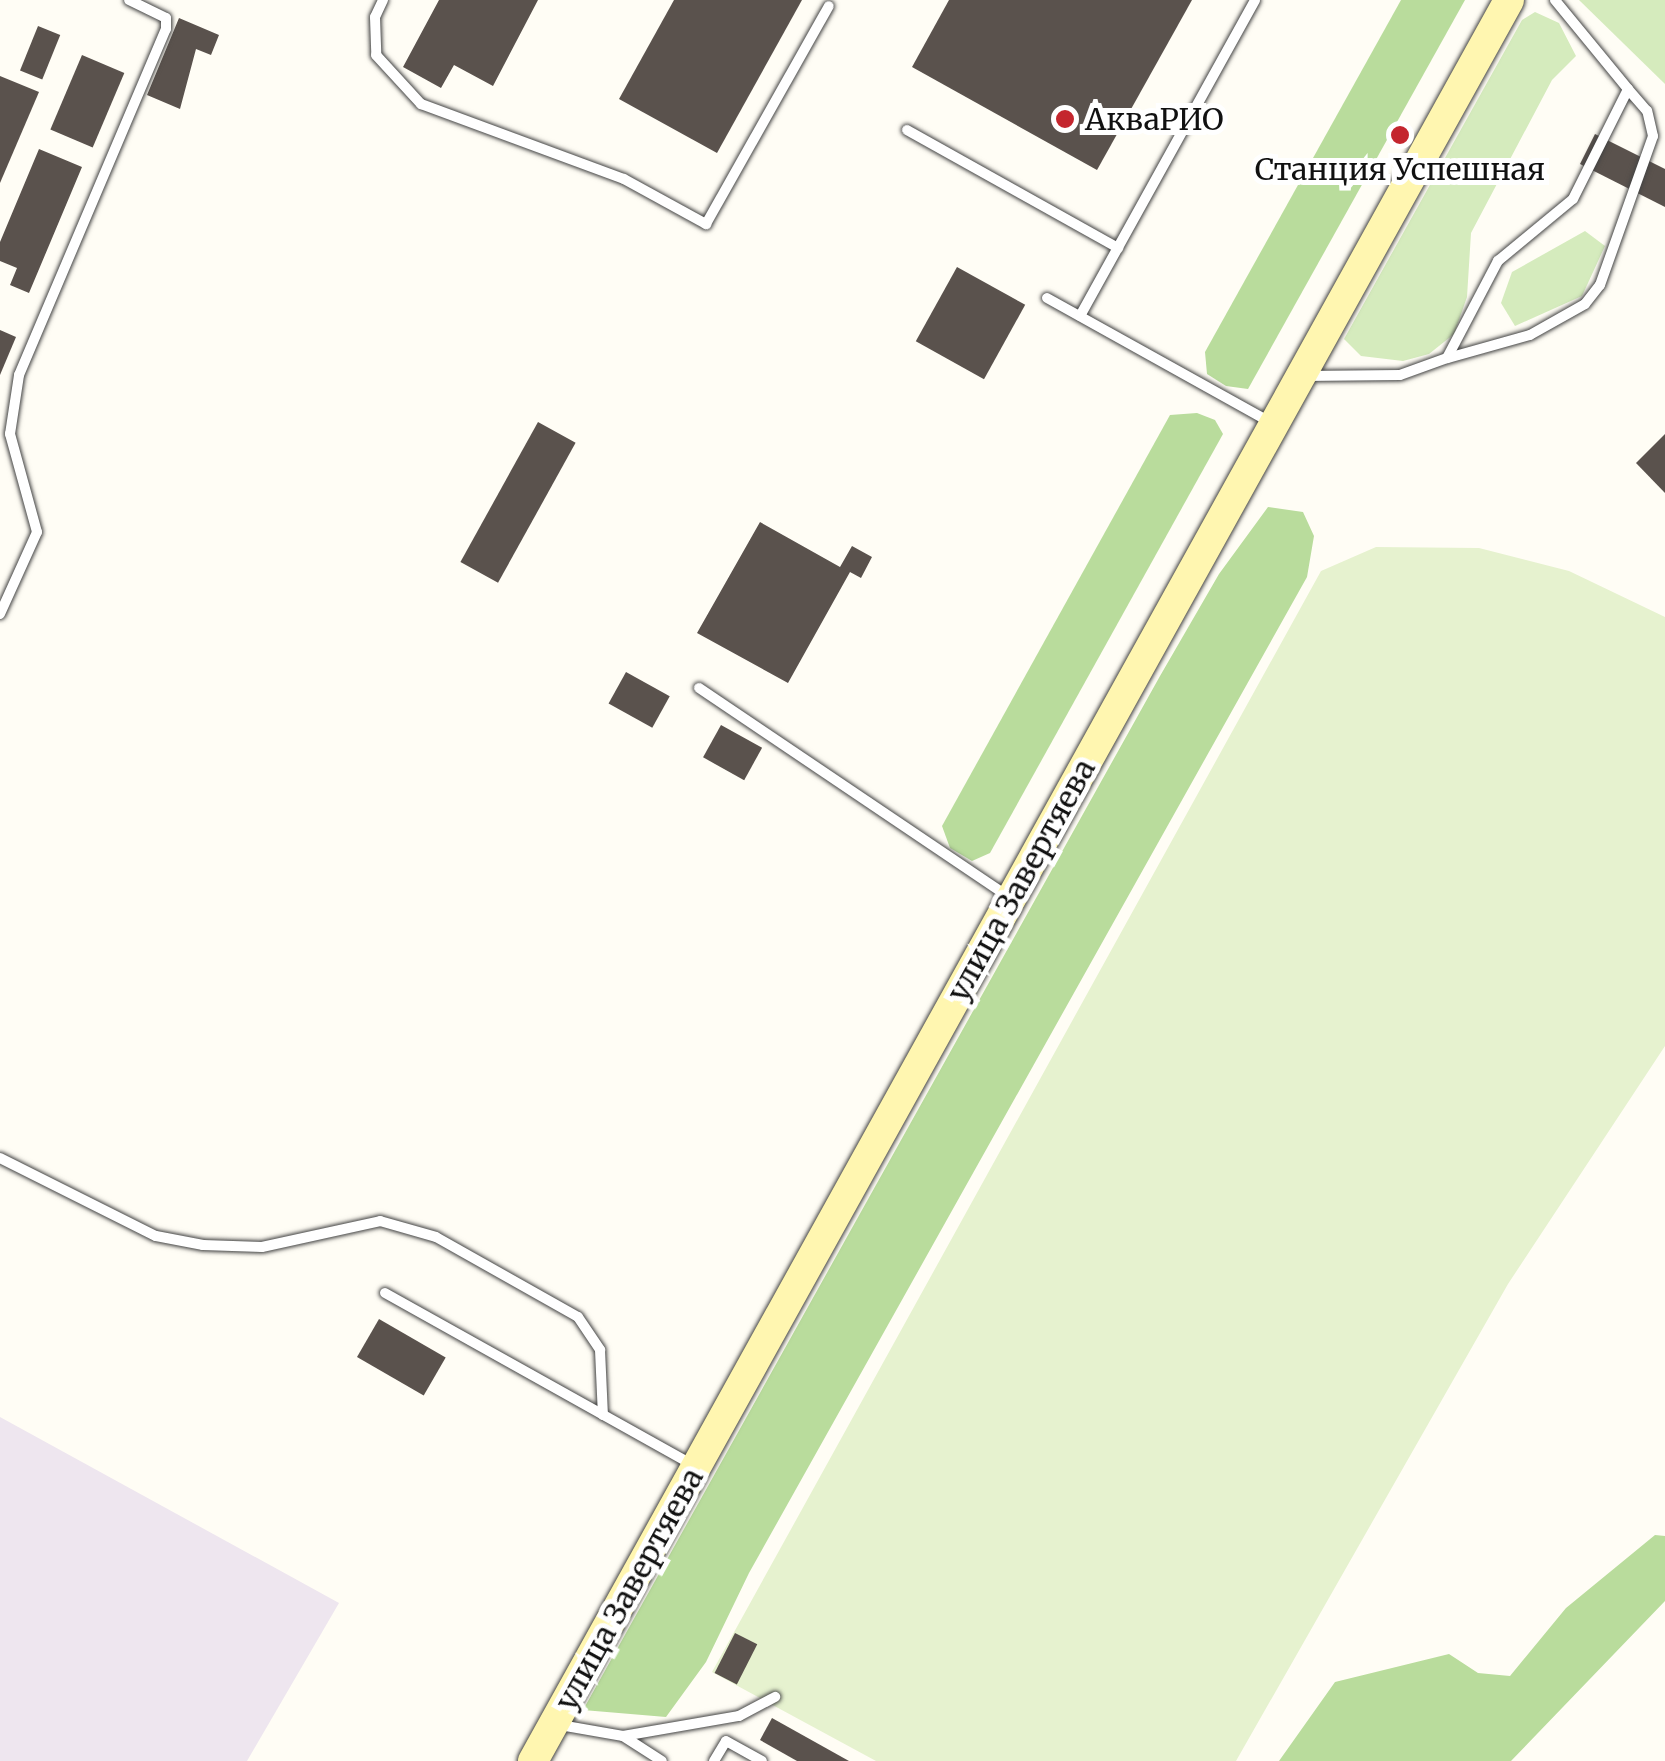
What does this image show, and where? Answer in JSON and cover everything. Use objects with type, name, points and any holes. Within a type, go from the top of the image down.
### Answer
[{"type":"main road","name":"улица Завертяева","points":[[533,1761],[1509,0]]},
{"type":"lane","points":[[0,614],[37,532],[10,434],[20,375],[166,29],[166,18],[129,0]]},
{"type":"lane","points":[[383,0],[374,17],[376,55],[421,104],[624,179],[706,224],[829,6]]},
{"type":"lane","points":[[1080,316],[1256,0]]},
{"type":"lane","points":[[1298,376],[1400,376],[1447,358],[1530,335],[1584,304],[1600,285],[1653,136],[1648,111],[1555,0]]},
{"type":"lane","points":[[1447,358],[1498,262],[1573,200],[1628,89]]},
{"type":"lane","points":[[907,130],[1118,248]]},
{"type":"lane","points":[[1047,298],[1272,424]]},
{"type":"lane","points":[[699,688],[1012,899]]},
{"type":"lane","points":[[0,1158],[156,1236],[203,1245],[262,1247],[380,1220],[436,1237],[578,1317],[600,1350],[603,1415]]},
{"type":"lane","points":[[385,1293],[696,1468]]},
{"type":"lane","points":[[554,1724],[623,1736],[740,1716],[775,1697]]},
{"type":"lane","points":[[623,1736],[662,1761]]},
{"type":"lane","points":[[714,1761],[726,1740],[762,1761]]},
{"type":"shaded area","points":[[0,1417],[339,1603],[247,1761],[0,1761]]},
{"type":"green space","points":[[1401,0],[1465,0],[1248,389],[1226,386],[1207,374],[1205,352]]},
{"type":"green space","points":[[1579,0],[1665,0],[1665,84]]},
{"type":"green space","points":[[1535,12],[1559,23],[1576,56],[1552,80],[1471,233],[1467,297],[1454,334],[1429,354],[1403,361],[1361,356],[1344,339],[1522,20]]},
{"type":"green space","points":[[1585,231],[1605,246],[1582,296],[1515,326],[1501,303],[1512,272]]},
{"type":"green space","points":[[1197,413],[1215,420],[1223,434],[990,853],[972,861],[950,848],[942,826],[1170,415]]},
{"type":"green space","points":[[1268,507],[1303,512],[1314,536],[1307,577],[749,1573],[706,1662],[666,1717],[583,1710],[1160,676],[1219,574]]},
{"type":"green space","points":[[1376,547],[1479,548],[1569,571],[1665,617],[1665,1046],[1508,1284],[1236,1761],[876,1761],[712,1672],[1321,571]]},
{"type":"green space","points":[[1655,1535],[1665,1536],[1665,1601],[1511,1761],[1279,1761],[1335,1682],[1449,1654],[1478,1673],[1510,1676],[1566,1608]]},
{"type":"building","points":[[439,0],[538,0],[493,86],[454,65],[441,88],[403,67]]},
{"type":"building","points":[[674,0],[802,0],[717,153],[619,99]]},
{"type":"building","name":"АкваРИО","points":[[949,0],[1192,0],[1097,170],[912,67]]},
{"type":"building","points":[[179,18],[219,35],[211,55],[196,49],[180,109],[147,95]]},
{"type":"building","points":[[38,26],[60,35],[42,79],[20,71]]},
{"type":"building","points":[[82,55],[124,73],[93,148],[50,130]]},
{"type":"building","points":[[0,76],[39,92],[0,183]]},
{"type":"building","points":[[1595,134],[1665,169],[1665,207],[1580,164]]},
{"type":"building","points":[[39,149],[82,167],[29,293],[10,285],[17,268],[0,261],[0,242]]},
{"type":"building","points":[[957,267],[1025,305],[984,379],[916,341]]},
{"type":"building","points":[[0,330],[16,337],[0,375]]},
{"type":"building","points":[[538,422],[576,443],[498,583],[460,562]]},
{"type":"building","points":[[1665,434],[1665,493],[1636,463]]},
{"type":"building","points":[[760,522],[840,567],[852,546],[872,557],[861,578],[850,572],[788,683],[697,633]]},
{"type":"building","points":[[626,672],[670,696],[652,728],[609,703]]},
{"type":"building","points":[[721,725],[762,748],[744,780],[703,757]]},
{"type":"building","points":[[379,1319],[446,1358],[424,1396],[357,1357]]},
{"type":"building","points":[[735,1633],[757,1644],[737,1684],[715,1673]]},
{"type":"building","points":[[772,1718],[849,1761],[797,1761],[760,1740]]},
{"type":"place","name":"АкваРИО","points":[[1065,119]]},
{"type":"place","name":"Станция Успешная","points":[[1400,135]]}]
